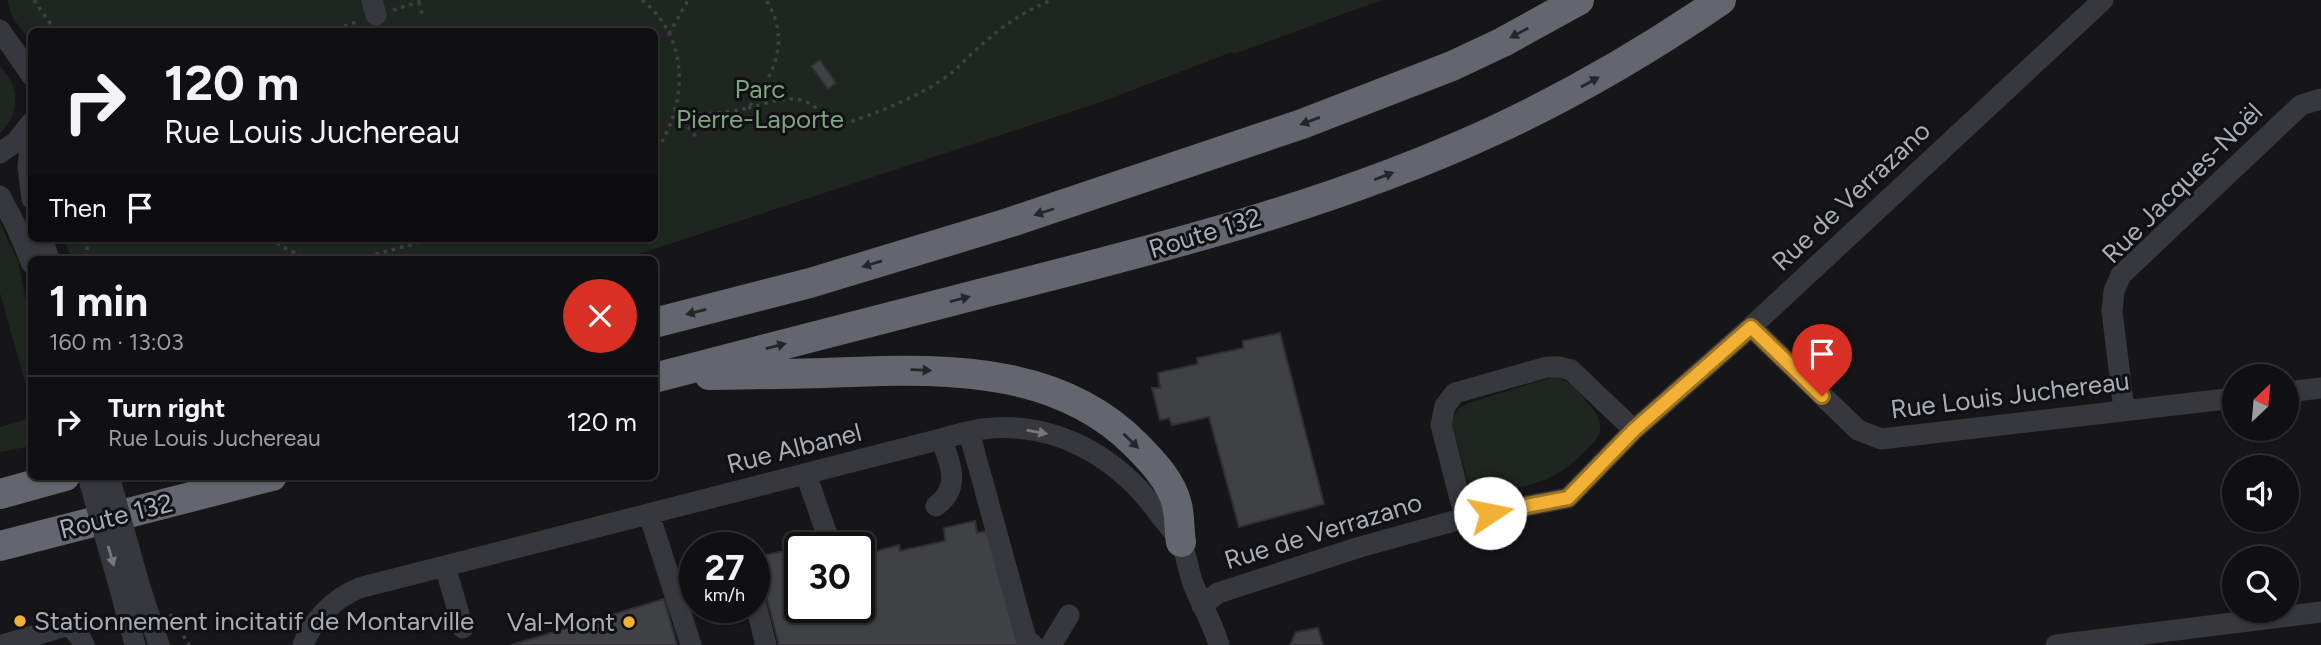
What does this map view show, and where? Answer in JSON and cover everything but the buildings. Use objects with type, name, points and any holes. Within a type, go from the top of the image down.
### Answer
[{"type":"highway","points":[[658,322],[810,283],[1169,171],[1427,77],[1503,42],[1579,0]]},
{"type":"highway","name":"Route 132","points":[[659,377],[1128,256],[1351,188],[1460,146],[1558,100],[1651,46],[1721,0]]},
{"type":"highway","points":[[659,377],[918,370],[990,376],[1040,387],[1072,399],[1095,412],[1128,437],[1150,460],[1177,504],[1181,542]]},
{"type":"highway","points":[[0,472],[28,468]]},
{"type":"highway","name":"Route 132","points":[[0,494],[51,480]]},
{"type":"highway","name":"Route 132","points":[[0,546],[256,480]]},
{"type":"highway","points":[[0,561],[66,529]]},
{"type":"street","name":"Rue de Verrazano","points":[[1202,606],[1218,593],[1360,547],[1465,518],[1568,498],[1634,430],[1751,327],[2103,0]]},
{"type":"street","points":[[0,30],[28,70]]},
{"type":"street","points":[[0,46],[19,57]]},
{"type":"street","name":"Rue Jacques-Noël","points":[[2124,410],[2112,311],[2114,291],[2121,275],[2301,105],[2321,99]]},
{"type":"street","points":[[0,153],[17,141],[28,128]]},
{"type":"street","points":[[0,196],[29,256]]},
{"type":"street","name":"Rue Louis Juchereau","points":[[1751,327],[1858,430],[1881,439],[2222,399]]},
{"type":"street","name":"Rue de Verrazano","points":[[1465,518],[1441,425],[1445,406],[1455,393],[1547,367],[1559,367],[1571,370],[1634,430]]},
{"type":"street","points":[[2300,390],[2321,388]]},
{"type":"street","name":"Rue Albanel","points":[[303,645],[318,617],[341,597],[359,588],[941,439],[999,428],[1056,435],[1085,447],[1127,476],[1181,542],[1193,585],[1214,627],[1219,645]]},
{"type":"street","points":[[969,432],[1026,639],[1033,645]]},
{"type":"street","points":[[936,506],[945,499],[954,473],[941,439]]},
{"type":"street","points":[[806,474],[826,532]]},
{"type":"street","points":[[90,480],[130,587],[159,645]]},
{"type":"street","points":[[110,480],[130,587],[135,645]]},
{"type":"street","points":[[649,514],[691,645]]},
{"type":"street","points":[[445,566],[463,628]]},
{"type":"street","points":[[2056,645],[2321,612]]},
{"type":"street","points":[[1051,645],[1069,615]]},
{"type":"street","points":[[760,623],[766,645]]},
{"type":"street","points":[[2,645],[68,625],[84,645]]},
{"type":"path","points":[[34,0],[53,28]]},
{"type":"path","points":[[642,0],[652,8],[669,34],[680,70],[678,104],[665,139],[658,149]]},
{"type":"path","points":[[669,34],[688,0]]},
{"type":"path","points":[[748,108],[768,80],[775,63],[779,41],[778,25],[766,0]]},
{"type":"path","points":[[675,112],[729,113],[781,99],[798,99],[814,105],[837,122],[849,123],[920,93],[950,74],[1011,20],[1052,0]]},
{"type":"path","points":[[419,2],[423,17]]},
{"type":"path","points":[[675,112],[699,140]]},
{"type":"path","points":[[276,242],[303,256]]},
{"type":"path","points":[[370,256],[421,242]]},
{"type":"green space","name":"Parc Pierre-Laporte","points":[[7,0],[1382,0],[1234,54],[1232,52],[1104,101],[633,256],[71,256],[65,242],[658,242],[658,28],[28,28],[28,38],[13,18]]},
{"type":"green space","points":[[0,67],[12,82],[15,100],[11,118],[0,133]]},
{"type":"green space","points":[[0,223],[18,261],[28,312],[28,392],[0,293]]},
{"type":"green space","points":[[1553,377],[1573,386],[1595,412],[1600,426],[1597,438],[1570,465],[1542,481],[1488,493],[1476,492],[1468,481],[1451,424],[1458,409],[1468,403]]},
{"type":"green space","points":[[28,419],[28,447],[0,452],[0,427]]},
{"type":"place","name":"Stationnement incitatif de Montarville","points":[[20,621]]},
{"type":"place","name":"Val-Mont","points":[[629,622]]},
{"type":"route","points":[[1490,513],[1568,498],[1634,430],[1751,327],[1822,396]]}]
